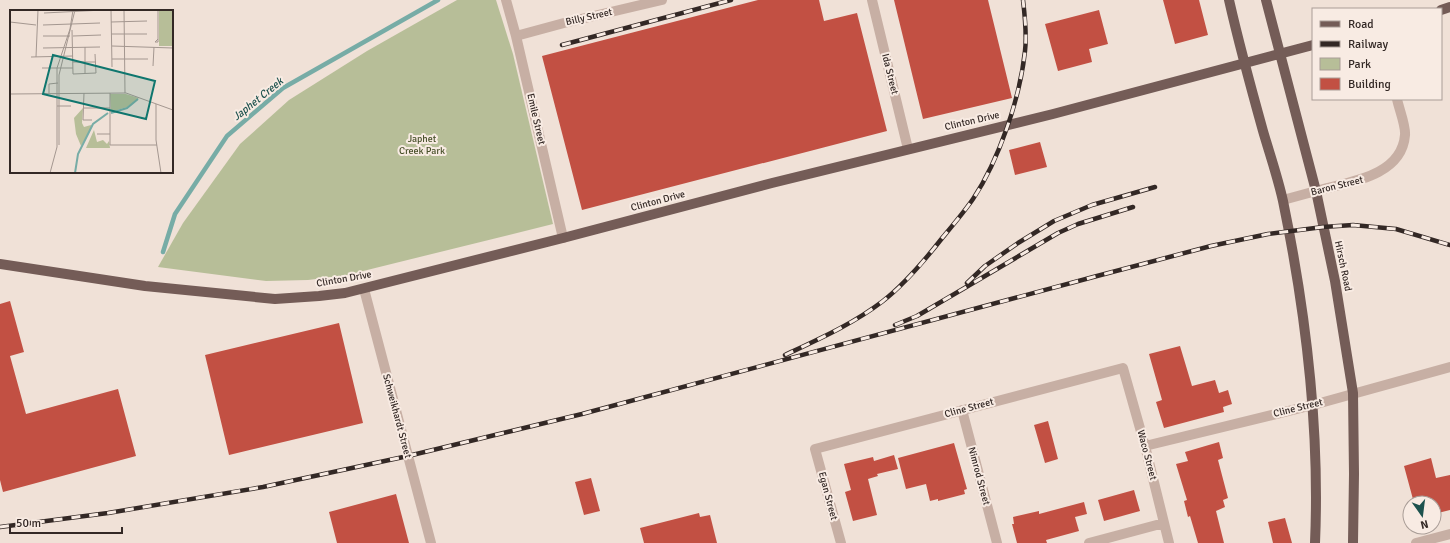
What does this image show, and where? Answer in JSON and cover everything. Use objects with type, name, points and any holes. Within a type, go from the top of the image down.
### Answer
[{"type":"main road","points":[[1229,0],[1244,64],[1283,200],[1301,302],[1313,405],[1316,447],[1315,543]]},
{"type":"main road","name":"Hirsch Road","points":[[1266,0],[1316,191],[1335,281],[1353,393],[1354,543]]},
{"type":"main road","name":"Clinton Drive","points":[[0,264],[145,286],[275,299],[319,296],[364,289],[772,183],[1053,114],[1312,45]]},
{"type":"street","name":"Emile Street","points":[[506,0],[516,36],[563,238]]},
{"type":"street","name":"Billy Street","points":[[516,36],[564,22],[662,0]]},
{"type":"street","name":"Ida Street","points":[[872,0],[908,149]]},
{"type":"street","name":"Baron Street","points":[[1283,200],[1368,178],[1384,169],[1396,158],[1402,146],[1405,134],[1397,100]]},
{"type":"street","name":"Schweikhardt Street","points":[[364,289],[431,543]]},
{"type":"street","name":"Cline Street","points":[[1145,446],[1313,405],[1450,367]]},
{"type":"street","name":"Cline Street","points":[[815,449],[1123,368]]},
{"type":"street","name":"Waco Street","points":[[1123,368],[1145,446],[1169,543]]},
{"type":"street","name":"Nimrod Street","points":[[962,410],[997,543]]},
{"type":"street","name":"Egan Street","points":[[815,449],[840,543]]},
{"type":"street","points":[[1089,543],[1164,523]]},
{"type":"street","points":[[1416,543],[1450,534]]},
{"type":"green space","name":"Japhet Creek Park","points":[[457,0],[496,0],[513,54],[553,224],[347,275],[308,280],[266,281],[158,267],[183,223],[240,144],[289,100],[367,51]]},
{"type":"building","points":[[758,0],[819,0],[824,21],[857,13],[887,131],[582,210],[542,56]]},
{"type":"building","points":[[894,0],[988,0],[1012,98],[923,119]]},
{"type":"building","points":[[1163,0],[1199,0],[1208,35],[1175,44]]},
{"type":"building","points":[[1099,10],[1108,44],[1089,49],[1092,62],[1058,71],[1045,24]]},
{"type":"building","points":[[1040,142],[1047,167],[1015,175],[1009,150]]},
{"type":"building","points":[[10,301],[24,352],[10,356],[26,414],[118,389],[136,456],[3,492],[0,480],[0,304]]},
{"type":"building","points":[[339,323],[363,423],[229,455],[205,355]]},
{"type":"building","points":[[1180,346],[1192,386],[1215,380],[1219,393],[1228,390],[1232,404],[1223,407],[1224,412],[1164,428],[1156,402],[1162,400],[1149,354]]},
{"type":"building","points":[[1048,421],[1058,459],[1045,463],[1034,425]]},
{"type":"building","points":[[1219,442],[1223,458],[1218,460],[1228,498],[1223,500],[1225,507],[1216,511],[1224,543],[1198,543],[1190,516],[1188,517],[1184,501],[1187,500],[1176,464],[1188,461],[1185,452]]},
{"type":"building","points":[[954,443],[967,489],[964,490],[965,494],[938,501],[938,499],[930,501],[926,484],[906,489],[898,458]]},
{"type":"building","points":[[894,455],[898,469],[877,474],[878,476],[868,479],[877,515],[853,521],[845,492],[851,490],[844,464],[873,457],[874,461]]},
{"type":"building","points":[[1431,458],[1436,478],[1450,475],[1450,510],[1442,512],[1442,495],[1412,495],[1404,466]]},
{"type":"building","points":[[591,478],[600,511],[584,515],[575,482]]},
{"type":"building","points":[[1134,490],[1140,511],[1104,521],[1098,500]]},
{"type":"building","points":[[396,494],[409,543],[337,543],[329,512]]},
{"type":"building","points":[[1084,502],[1087,514],[1075,517],[1079,531],[1046,540],[1047,543],[1017,543],[1012,524],[1014,524],[1013,517],[1039,511],[1039,514]]},
{"type":"building","points":[[699,513],[700,517],[710,515],[717,543],[644,543],[640,528]]},
{"type":"building","points":[[1285,518],[1292,543],[1273,543],[1268,522]]},
{"type":"waterway","name":"Japhet Creek","points":[[163,252],[175,214],[227,136],[283,88],[438,0]]},
{"type":"railway","points":[[562,45],[731,0]]},
{"type":"railway","points":[[785,355],[848,324],[883,301],[922,263],[973,199],[1000,147],[1013,108],[1026,45],[1026,26],[1023,0]]},
{"type":"railway","points":[[967,283],[985,266],[1018,243],[1054,221],[1092,205],[1155,187]]},
{"type":"railway","points":[[895,325],[917,316],[1058,233],[1078,224],[1133,207]]},
{"type":"railway","points":[[0,527],[108,513],[263,487],[408,456],[582,414],[1211,246],[1268,234],[1353,225],[1396,229],[1450,245]]}]
